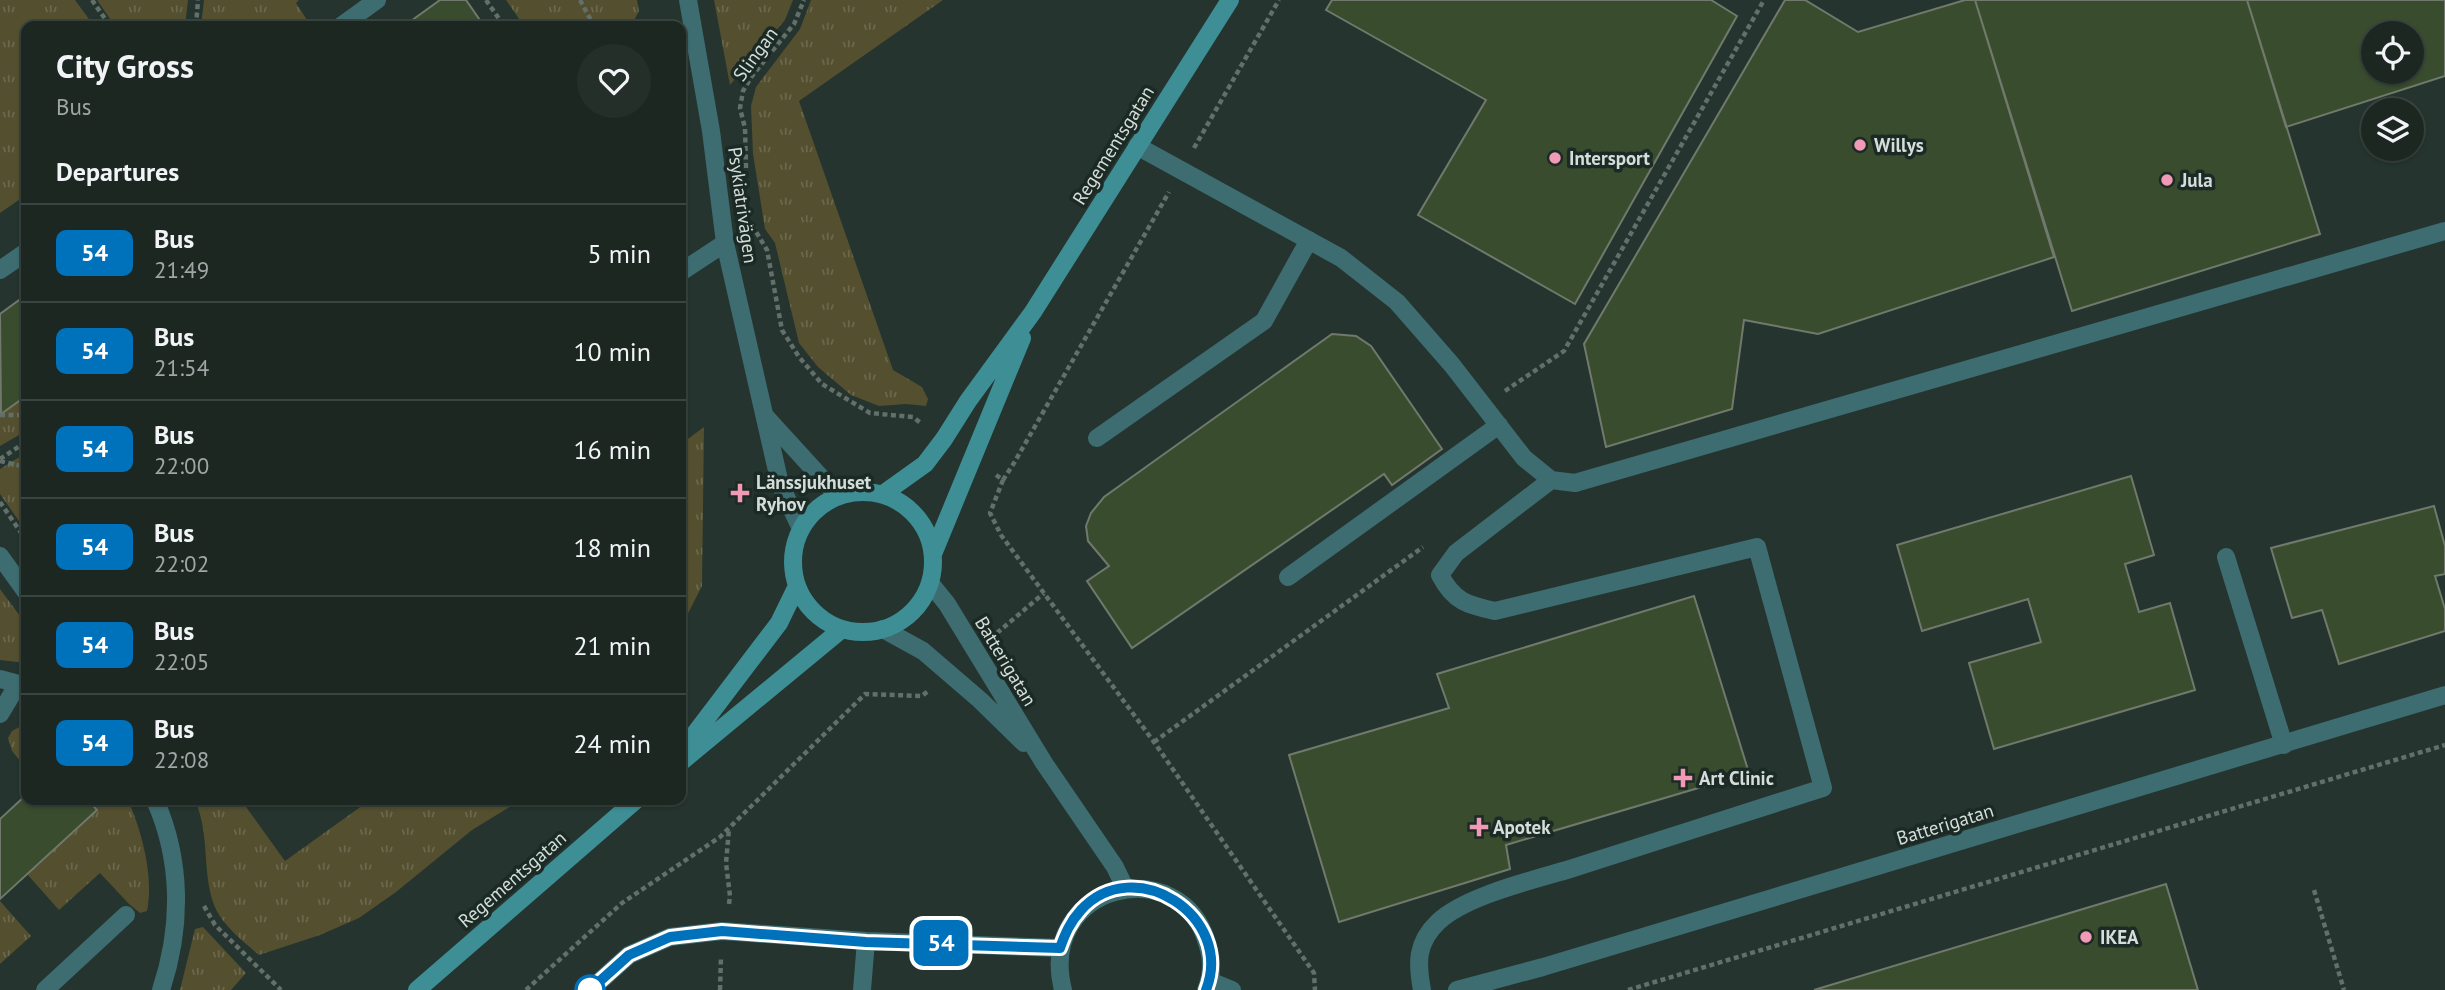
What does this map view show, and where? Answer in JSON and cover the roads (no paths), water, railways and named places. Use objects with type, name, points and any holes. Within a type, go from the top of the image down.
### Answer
[{"type":"street","points":[[348,21],[377,0]]},
{"type":"street","name":"Psykiatrivägen","points":[[688,0],[711,131],[725,243],[780,484],[801,529]]},
{"type":"street","name":"Regementsgatan","points":[[883,494],[925,464],[944,439],[968,401],[1033,312],[1230,0]]},
{"type":"street","points":[[1138,146],[1341,258],[1397,302],[1485,406],[1524,458],[1551,480],[1575,483],[2445,231]]},
{"type":"street","points":[[1097,438],[1264,321],[1310,240]]},
{"type":"street","points":[[686,269],[725,243]]},
{"type":"street","points":[[0,270],[21,255]]},
{"type":"street","name":"Regementsgatan","points":[[933,554],[1033,312]]},
{"type":"street","name":"Psykiatrivägen","points":[[764,415],[838,496]]},
{"type":"street","points":[[1288,577],[1499,425]]},
{"type":"street","points":[[1422,990],[1417,960],[1423,941],[1437,922],[1455,910],[1517,886],[1823,788],[1757,547],[1495,611],[1467,605],[1446,587],[1440,575],[1456,553],[1551,480]]},
{"type":"street","points":[[860,492],[883,494],[901,503],[917,517],[927,535],[933,554],[930,583],[920,604],[903,620],[883,629],[862,632],[842,629],[823,620],[807,605],[797,586],[793,568],[794,548],[810,515],[823,504],[838,496],[860,492]]},
{"type":"street","points":[[0,556],[21,585]]},
{"type":"street","points":[[2226,557],[2284,745]]},
{"type":"street","name":"Batterigatan","points":[[930,583],[947,604],[1044,763],[1115,867],[1125,888]]},
{"type":"street","points":[[686,745],[779,623],[797,586]]},
{"type":"street","points":[[686,758],[842,629]]},
{"type":"street","name":"Batterigatan","points":[[883,629],[923,651],[950,673],[1044,763]]},
{"type":"street","points":[[0,679],[21,685]]},
{"type":"street","points":[[0,714],[21,686]]},
{"type":"street","name":"Batterigatan","points":[[1457,990],[1543,967],[2445,695]]},
{"type":"street","points":[[157,805],[172,849],[177,880],[174,940],[170,965],[161,990]]},
{"type":"street","name":"Regementsgatan","points":[[417,990],[630,805]]},
{"type":"street","points":[[1063,990],[1058,971],[1060,948],[1069,926],[1083,908],[1103,895],[1125,888],[1149,890],[1172,898],[1192,913],[1205,934],[1211,957],[1208,986],[1232,990]]},
{"type":"street","points":[[45,990],[126,915]]},
{"type":"street","points":[[590,990],[629,955],[670,937],[722,931],[866,942],[1060,948]]},
{"type":"street","points":[[862,990],[866,942]]},
{"type":"place","name":"Willys","points":[[1860,145]]},
{"type":"place","name":"Intersport","points":[[1555,158]]},
{"type":"place","name":"Jula","points":[[2167,180]]},
{"type":"place","name":"Länssjukhuset Ryhov","points":[[740,493]]},
{"type":"place","name":"Art Clinic","points":[[1683,778]]},
{"type":"place","name":"Apotek","points":[[1479,827]]},
{"type":"place","name":"IKEA","points":[[2086,937]]}]
